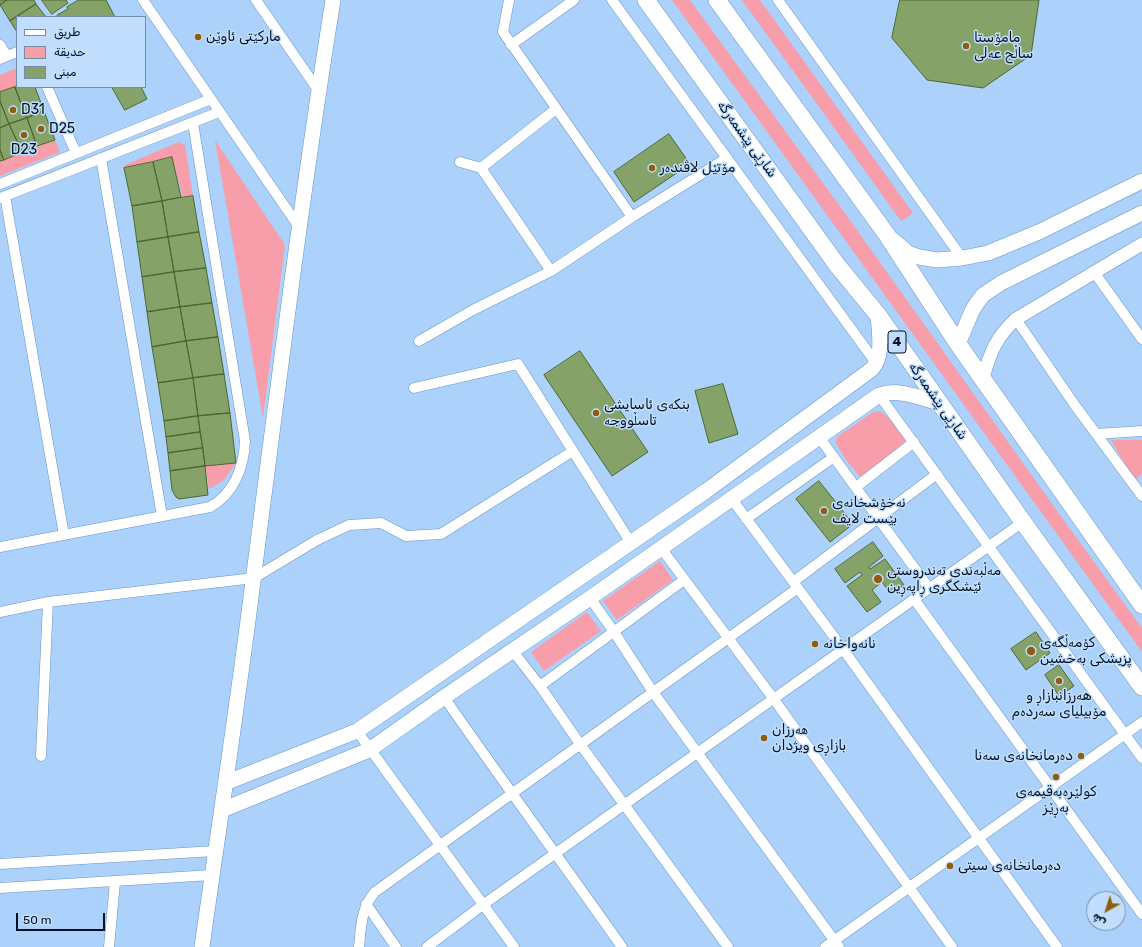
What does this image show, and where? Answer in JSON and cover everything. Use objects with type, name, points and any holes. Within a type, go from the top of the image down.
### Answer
[{"type":"highway","name":"شاڕێی پێشمەرگە","points":[[646,0],[837,265],[878,315],[1023,522],[1142,687]]},
{"type":"highway","points":[[717,0],[888,235],[958,344],[1142,605]]},
{"type":"main road","points":[[202,947],[230,757],[299,227],[318,90],[333,0]]},
{"type":"main road","points":[[888,235],[908,253],[919,257],[937,260],[962,258],[988,252],[1016,242],[1082,212],[1142,181]]},
{"type":"main road","points":[[958,344],[972,311],[984,295],[1001,283],[1142,213]]},
{"type":"main road","points":[[225,783],[357,731],[706,491],[868,372],[876,363],[879,352],[878,315]]},
{"type":"main road","points":[[222,810],[369,750],[512,650],[590,598],[879,395],[893,392],[901,393],[939,403]]},
{"type":"street","points":[[256,0],[318,90]]},
{"type":"street","points":[[509,0],[503,32],[632,217]]},
{"type":"street","points":[[511,45],[574,0]]},
{"type":"street","points":[[612,0],[876,363]]},
{"type":"street","points":[[778,0],[962,258]]},
{"type":"street","points":[[148,2],[219,112],[299,227]]},
{"type":"street","points":[[0,45],[8,55]]},
{"type":"street","points":[[47,88],[76,153]]},
{"type":"street","points":[[0,184],[211,99]]},
{"type":"street","points":[[481,168],[556,109]]},
{"type":"street","points":[[64,535],[2,197],[219,112]]},
{"type":"street","points":[[0,547],[210,507],[223,499],[235,483],[245,451],[245,441],[193,123]]},
{"type":"street","points":[[101,158],[162,516]]},
{"type":"street","points":[[419,341],[473,310],[551,271],[632,217],[727,158]]},
{"type":"street","points":[[460,162],[481,168],[551,271]]},
{"type":"street","points":[[983,378],[993,347],[1007,327],[1016,319],[1142,244]]},
{"type":"street","points":[[1094,272],[1142,339]]},
{"type":"street","points":[[1016,319],[1054,376],[1096,434],[1141,491]]},
{"type":"street","points":[[414,388],[518,364],[631,543]]},
{"type":"street","points":[[879,395],[1142,758]]},
{"type":"street","points":[[1096,434],[1142,431]]},
{"type":"street","points":[[819,437],[929,588]]},
{"type":"street","points":[[856,487],[914,442]]},
{"type":"street","points":[[0,612],[48,602],[254,578],[317,540],[349,525],[381,523],[406,536],[441,534],[573,451]]},
{"type":"street","points":[[746,519],[834,457]]},
{"type":"street","points":[[359,947],[362,919],[366,904],[375,892],[727,638],[878,518],[937,474]]},
{"type":"street","points":[[731,498],[843,649],[1057,947]]},
{"type":"street","points":[[427,947],[484,904],[624,804],[1023,522]]},
{"type":"street","points":[[661,548],[773,698],[952,947]]},
{"type":"street","points":[[540,686],[684,580]]},
{"type":"street","points":[[590,598],[653,692],[836,944]]},
{"type":"street","points":[[914,599],[1142,914]]},
{"type":"street","points":[[41,756],[48,602]]},
{"type":"street","points":[[512,650],[540,686],[580,744],[728,947]]},
{"type":"street","points":[[444,697],[622,947]]},
{"type":"street","points":[[825,947],[836,944],[908,887],[1142,722]]},
{"type":"street","points":[[357,731],[369,750],[484,904],[514,947]]},
{"type":"street","points":[[0,864],[215,851]]},
{"type":"street","points":[[0,888],[212,875]]},
{"type":"street","points":[[109,947],[115,882]]},
{"type":"street","points":[[366,904],[396,947]]},
{"type":"green space","points":[[672,0],[690,0],[844,212],[1142,628],[1142,652]]},
{"type":"green space","points":[[742,0],[760,0],[913,213],[901,221]]},
{"type":"green space","points":[[16,68],[16,87],[0,93],[0,75]]},
{"type":"green space","points":[[55,140],[60,152],[0,176],[0,161]]},
{"type":"green space","points":[[215,140],[285,245],[263,418]]},
{"type":"green space","points":[[179,142],[185,145],[193,196],[183,198],[172,157],[124,168],[125,165]]},
{"type":"green space","points":[[878,411],[890,420],[907,442],[861,478],[846,460],[835,442],[838,436],[873,412]]},
{"type":"green space","points":[[1111,440],[1142,440],[1142,474],[1134,480]]},
{"type":"green space","points":[[236,463],[224,480],[209,489],[205,466]]},
{"type":"green space","points":[[660,561],[673,580],[617,620],[603,601]]},
{"type":"green space","points":[[587,612],[601,631],[544,671],[531,652]]},
{"type":"building","points":[[0,0],[7,0],[0,5]]},
{"type":"building","points":[[7,0],[34,0],[36,4],[10,21],[0,5]]},
{"type":"building","points":[[42,0],[66,0],[68,3],[52,14]]},
{"type":"building","points":[[79,0],[106,0],[114,16],[58,16],[68,9],[67,7]]},
{"type":"building","name":"مامۆستا ساڵح عەلی","points":[[900,0],[1039,0],[1031,55],[983,88],[927,80],[892,38]]},
{"type":"building","points":[[36,4],[45,16],[18,16]]},
{"type":"building","points":[[16,17],[16,30],[10,21]]},
{"type":"building","name":"D31","points":[[15,87],[27,118],[9,124],[0,101],[0,92]]},
{"type":"building","points":[[15,87],[35,88],[44,111],[27,118]]},
{"type":"building","points":[[113,88],[142,88],[147,99],[125,110]]},
{"type":"building","points":[[0,101],[9,124],[0,128]]},
{"type":"building","name":"D25","points":[[44,111],[55,140],[37,146],[27,118]]},
{"type":"building","name":"D23","points":[[27,118],[37,146],[22,152],[9,124]]},
{"type":"building","points":[[9,124],[22,152],[4,160],[0,150],[0,128]]},
{"type":"building","name":"مۆتێل لاڤندەر","points":[[669,134],[690,164],[634,202],[614,172]]},
{"type":"building","points":[[0,150],[4,160],[0,161]]},
{"type":"building","points":[[172,157],[181,197],[162,201],[153,162]]},
{"type":"building","points":[[153,162],[162,201],[132,206],[124,168]]},
{"type":"building","points":[[193,196],[199,232],[168,237],[162,201]]},
{"type":"building","points":[[162,201],[168,237],[137,242],[132,206]]},
{"type":"building","points":[[199,232],[206,268],[174,272],[168,237]]},
{"type":"building","points":[[168,237],[174,272],[142,277],[137,242]]},
{"type":"building","points":[[206,268],[212,303],[180,307],[174,272]]},
{"type":"building","points":[[174,272],[180,307],[147,312],[142,277]]},
{"type":"building","points":[[212,303],[218,337],[186,341],[180,307]]},
{"type":"building","points":[[180,307],[186,341],[152,347],[147,312]]},
{"type":"building","points":[[218,337],[224,374],[193,378],[186,341]]},
{"type":"building","points":[[186,341],[193,378],[158,383],[152,347]]},
{"type":"building","name":"بنکەی ئاسایشی تاسڵووجە","points":[[580,351],[648,452],[612,476],[544,375]]},
{"type":"building","points":[[224,374],[230,413],[198,416],[193,378]]},
{"type":"building","points":[[193,378],[198,416],[164,421],[158,383]]},
{"type":"building","points":[[723,384],[738,434],[709,443],[695,391]]},
{"type":"building","points":[[230,413],[236,463],[205,466],[198,416]]},
{"type":"building","points":[[198,416],[200,432],[166,437],[164,421]]},
{"type":"building","points":[[200,432],[203,448],[168,453],[166,437]]},
{"type":"building","points":[[203,448],[205,466],[170,471],[168,453]]},
{"type":"building","points":[[205,466],[208,495],[179,499],[176,497],[172,490],[170,471]]},
{"type":"building","name":"نەخۆشخانەی بێست لایف","points":[[819,481],[853,524],[830,542],[796,499]]},
{"type":"building","name":"مەڵبەندی تەندروستی ئێشکگری ڕاپەڕین","points":[[873,542],[883,556],[869,567],[870,569],[885,559],[904,585],[891,594],[882,582],[872,590],[881,602],[867,612],[847,586],[862,575],[860,572],[845,583],[835,569]]},
{"type":"building","name":"کۆمەڵگەی پزیشکی بەخشین","points":[[1036,632],[1050,653],[1026,670],[1011,649]]},
{"type":"building","name":"هەرزانبازاڕ و مۆبیلیای سەردەم","points":[[1059,665],[1074,686],[1059,696],[1045,675]]},
{"type":"place","name":"مارکێتی ئاوێن","points":[[198,37]]},
{"type":"place","name":"مامۆستا ساڵح عەلی","points":[[966,46]]},
{"type":"place","name":"D31","points":[[13,110]]},
{"type":"place","name":"D25","points":[[41,129]]},
{"type":"place","name":"D23","points":[[24,135]]},
{"type":"place","name":"مۆتێل لاڤندەر","points":[[652,168]]},
{"type":"place","name":"بنکەی ئاسایشی تاسڵووجە","points":[[596,413]]},
{"type":"place","name":"نەخۆشخانەی بێست لایف","points":[[824,511]]},
{"type":"place","name":"مەڵبەندی تەندروستی ئێشکگری ڕاپەڕین","points":[[878,579]]},
{"type":"place","name":"نانەواخانە","points":[[815,644]]},
{"type":"place","name":"کۆمەڵگەی پزیشکی بەخشین","points":[[1031,651]]},
{"type":"place","name":"هەرزانبازاڕ و مۆبیلیای سەردەم","points":[[1059,681]]},
{"type":"place","name":"ھەرزان بازاڕی ویژدان","points":[[764,738]]},
{"type":"place","name":"دەرمانخانەی سەنا","points":[[1081,756]]},
{"type":"place","name":"کولێرەبەقیمەی بەڕێز","points":[[1056,777]]},
{"type":"place","name":"دەرمانخانەی سیتی","points":[[950,866]]}]
